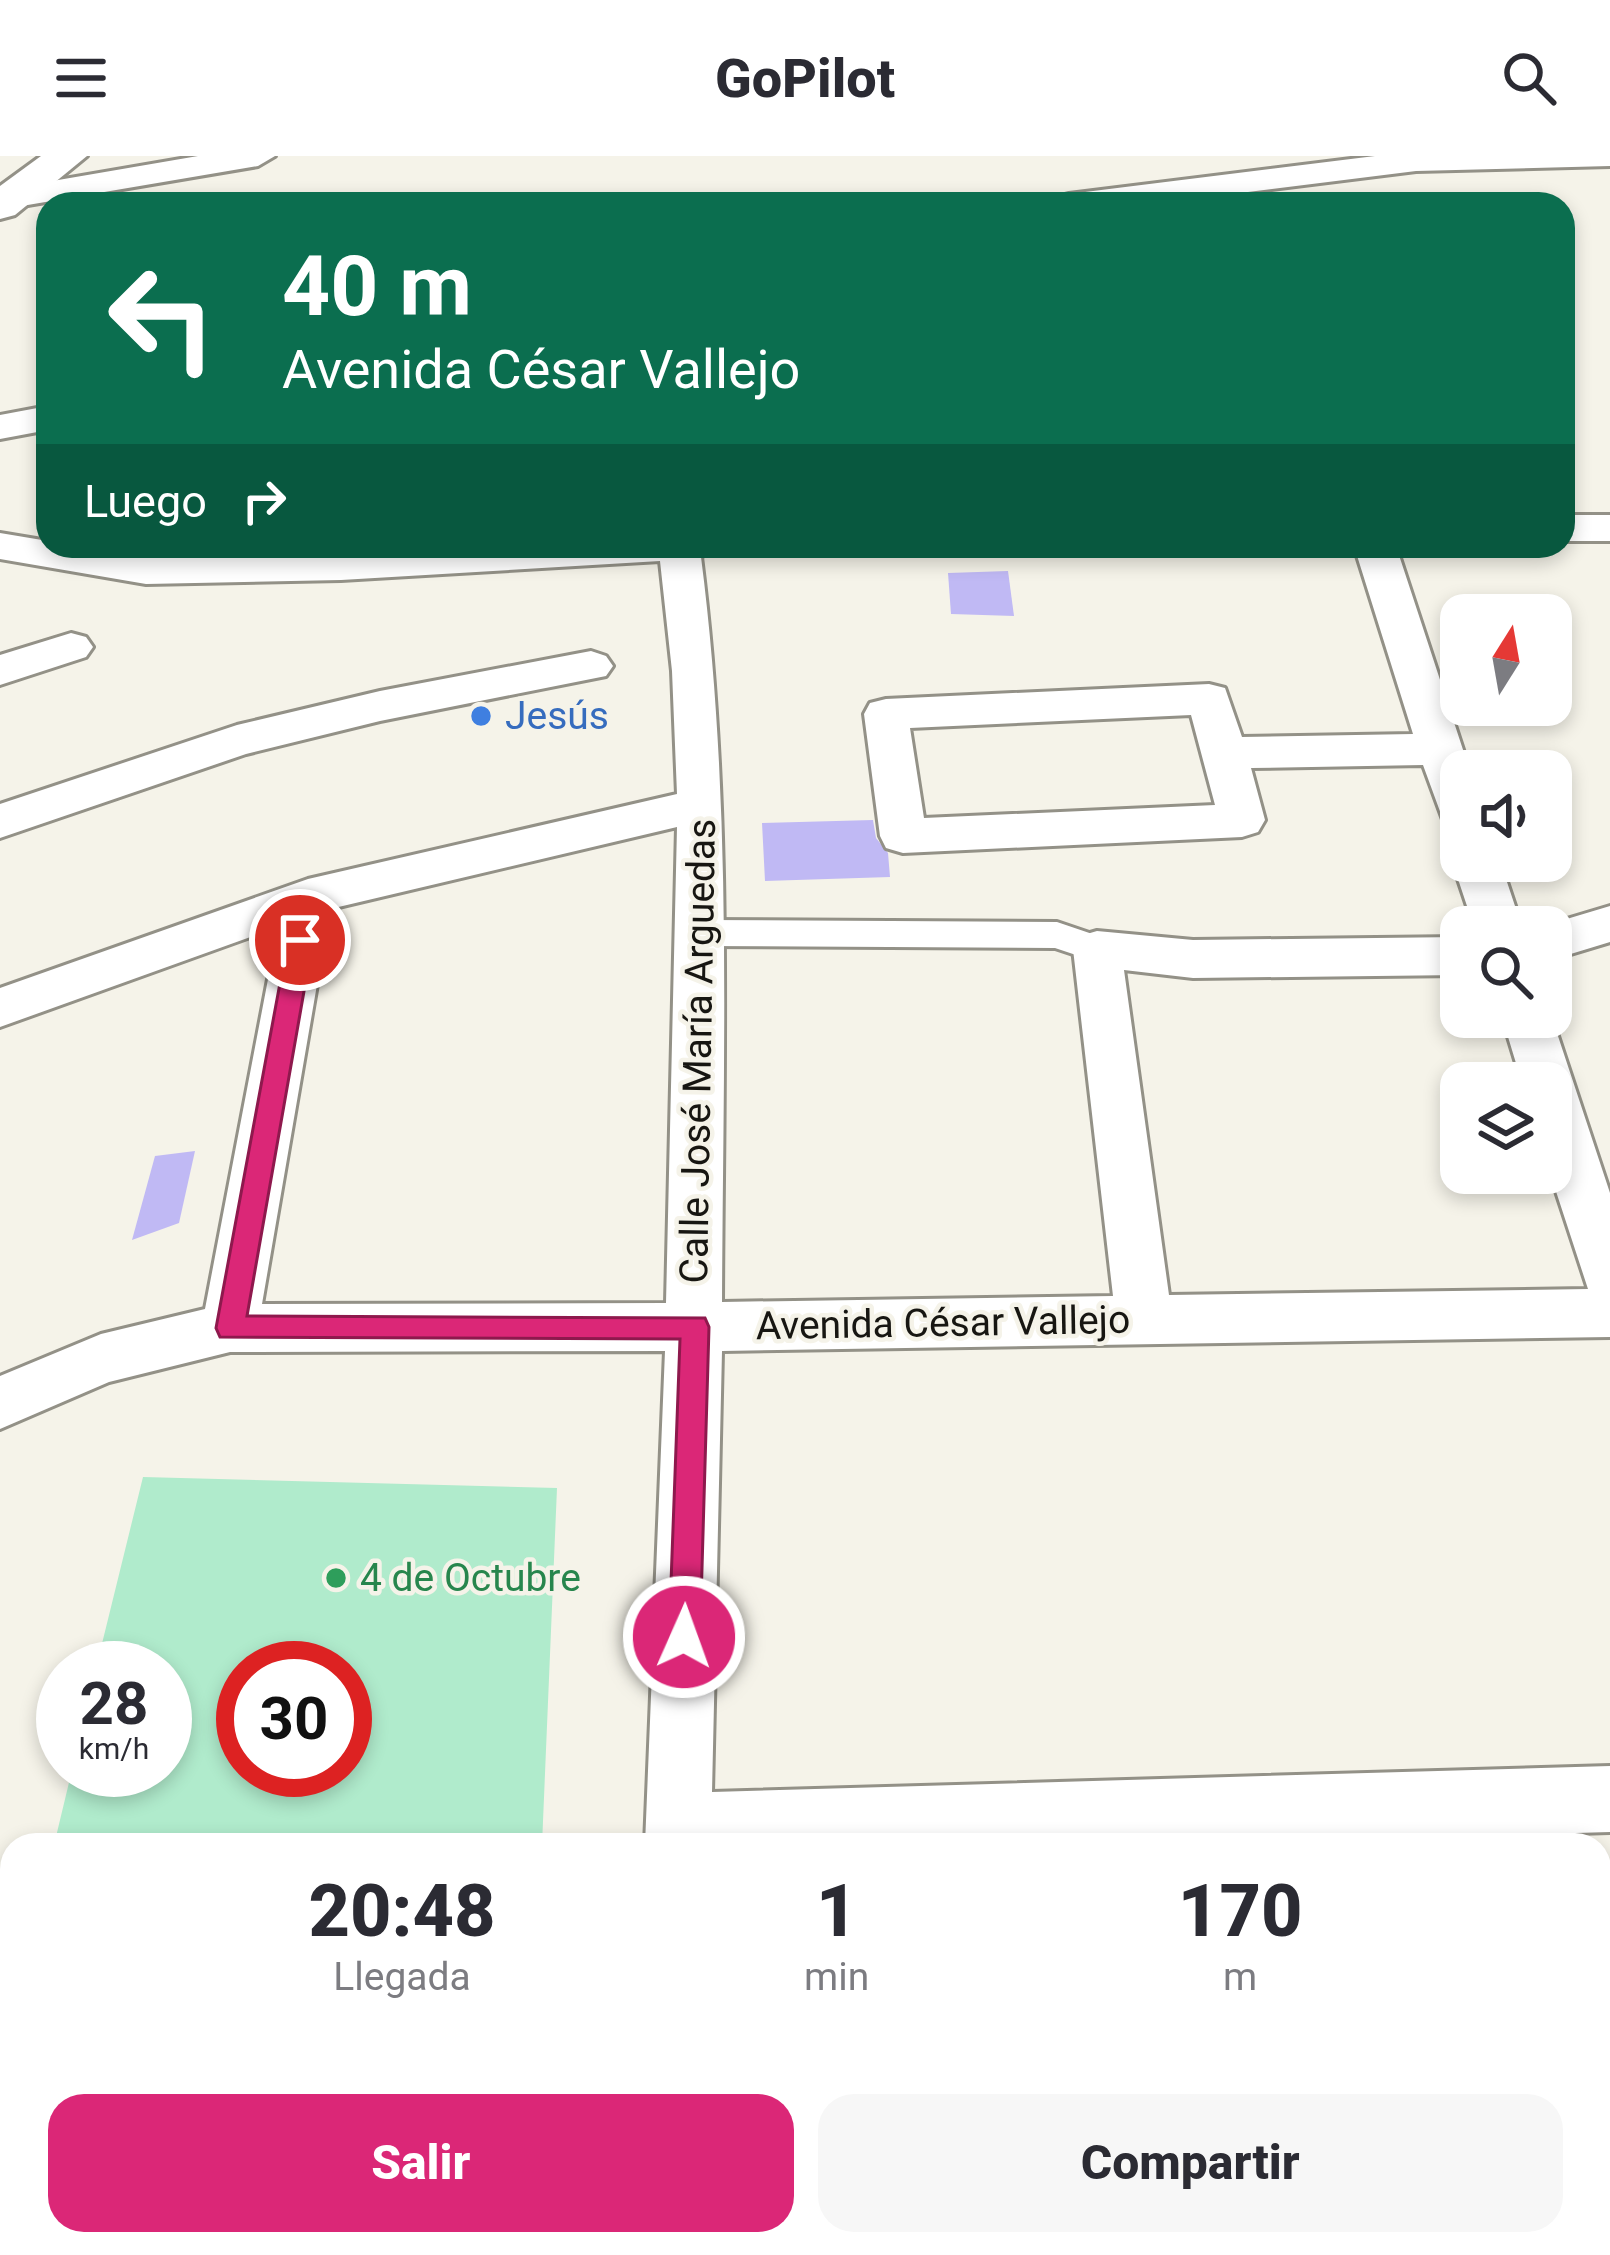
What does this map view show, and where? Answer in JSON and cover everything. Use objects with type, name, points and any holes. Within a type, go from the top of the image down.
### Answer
[{"type":"main road","points":[[3,194],[30,156]]},
{"type":"main road","points":[[3,194],[67,156]]},
{"type":"street","points":[[3,194],[258,156]]},
{"type":"street","points":[[1166,192],[1416,161],[1610,156]]},
{"type":"street","points":[[0,427],[36,420]]},
{"type":"street","points":[[1575,528],[1610,528]]},
{"type":"street","points":[[0,546],[36,552]]},
{"type":"street","points":[[70,558],[146,571],[483,558]]},
{"type":"street","name":"Calle José María Arguedas","points":[[679,1833],[694,1327],[701,806],[694,671],[680,558]]},
{"type":"street","points":[[1224,753],[1440,749],[1379,558]]},
{"type":"street","points":[[0,670],[71,646]]},
{"type":"street","points":[[0,821],[237,741],[380,706],[591,666]]},
{"type":"street","points":[[1209,699],[1224,753],[1242,820],[903,836],[886,714],[1209,699]]},
{"type":"street","points":[[0,1008],[308,897],[701,806]]},
{"type":"street","points":[[230,1328],[308,897]]},
{"type":"street","points":[[1572,936],[1610,924]]},
{"type":"street","points":[[700,933],[1057,935],[1097,950],[1193,959],[1440,956]]},
{"type":"street","points":[[1097,950],[1144,1320]]},
{"type":"street","points":[[1572,1158],[1610,1277]]},
{"type":"street","name":"Avenida César Vallejo","points":[[0,1403],[101,1359],[230,1328],[694,1327],[1610,1313]]},
{"type":"street","points":[[729,1833],[1610,1798]]},
{"type":"green space","name":"4 de Octubre","points":[[143,1477],[557,1488],[543,1833],[57,1833],[66,1797],[192,1797],[192,1641],[103,1641]]},
{"type":"building","points":[[1008,571],[1014,616],[951,614],[948,573]]},
{"type":"building","points":[[873,820],[876,838],[888,853],[890,877],[765,881],[762,823]]},
{"type":"building","points":[[195,1151],[179,1223],[132,1240],[155,1156]]},
{"type":"place","name":"Jesús","points":[[481,716]]},
{"type":"place","name":"4 de Octubre","points":[[336,1578]]},
{"type":"route","points":[[300,940],[230,1328],[694,1327],[684,1637]]}]
